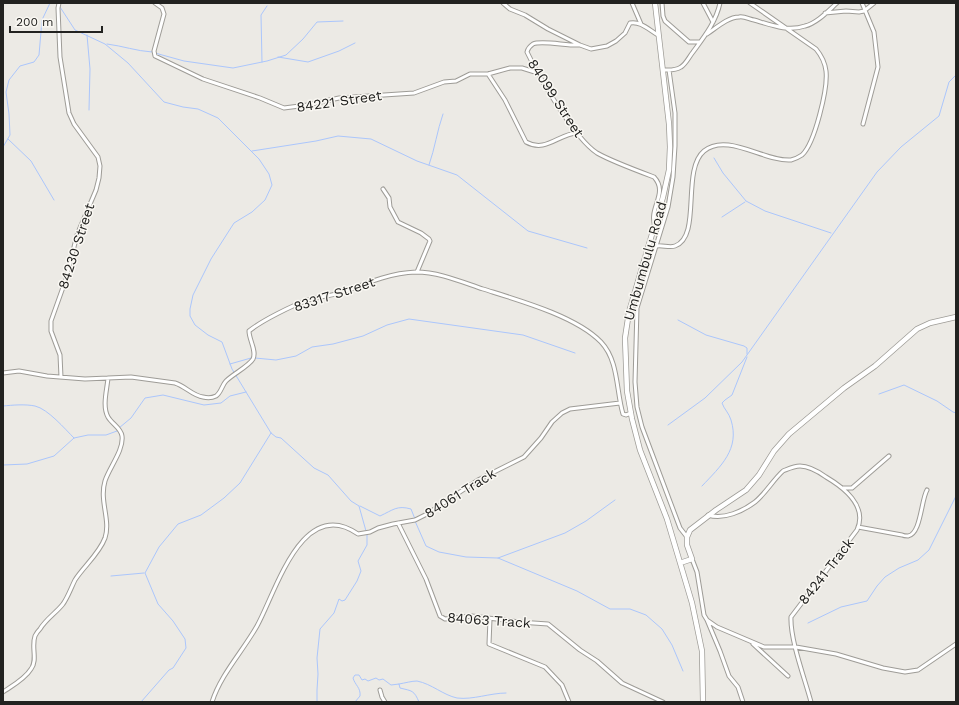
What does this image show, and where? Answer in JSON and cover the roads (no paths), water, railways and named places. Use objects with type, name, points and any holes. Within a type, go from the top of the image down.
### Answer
[{"type":"main road","name":"Umbumbulu Road","points":[[655,3],[669,124],[670,147],[663,197],[631,306],[626,338],[627,385],[640,450],[667,519],[689,591],[702,651],[703,702]]},
{"type":"main road","points":[[680,563],[692,559],[687,545],[687,537],[690,530],[708,515],[746,490],[759,475],[780,443],[804,420],[844,388],[875,366],[922,326],[956,317]]},
{"type":"street","name":"84230 Street","points":[[59,3],[60,57],[69,113],[74,124],[98,158],[100,166],[96,190],[77,235],[66,279],[51,322],[51,331],[60,355],[61,377]]},
{"type":"street","name":"84221 Street","points":[[155,3],[162,8],[164,14],[154,52],[155,56],[203,79],[260,98],[284,108],[339,98],[414,93],[444,82],[456,81],[470,74],[488,74],[517,68],[538,73]]},
{"type":"street","points":[[503,3],[510,9],[525,15],[538,24],[591,49],[607,46],[623,36],[630,23],[635,22],[642,24],[658,35]]},
{"type":"street","points":[[632,3],[642,24]]},
{"type":"street","points":[[662,3],[662,16],[667,23],[689,42],[701,41]]},
{"type":"street","points":[[703,3],[713,22]]},
{"type":"street","points":[[707,34],[720,3]]},
{"type":"street","points":[[657,246],[676,246],[680,243],[688,231],[691,185],[694,168],[703,151],[714,146],[730,145],[785,160],[794,160],[803,154],[807,148],[821,109],[826,71],[820,55],[816,49],[750,3]]},
{"type":"street","points":[[663,70],[674,70],[682,67],[707,34],[718,26],[738,16],[787,29],[806,26],[837,3]]},
{"type":"street","points":[[862,3],[874,32],[878,67],[864,124]]},
{"type":"street","points":[[825,13],[846,11],[859,12],[874,3]]},
{"type":"street","name":"84099 Street","points":[[580,45],[540,42],[533,44],[527,52],[538,73],[584,142],[597,153],[654,177],[658,181],[660,187],[653,218],[655,226]]},
{"type":"street","points":[[669,70],[675,113],[675,146],[668,206],[637,308],[635,382],[637,407],[642,427],[680,528],[687,537]]},
{"type":"street","points":[[488,74],[505,100],[526,142],[531,144],[548,144],[577,133]]},
{"type":"street","points":[[383,189],[389,198],[390,206],[398,222],[421,233],[430,241],[417,272]]},
{"type":"street","name":"83317 Street","points":[[3,373],[19,371],[61,377],[94,379],[131,377],[181,385],[205,398],[216,396],[226,381],[253,360],[254,354],[249,337],[249,331],[260,323],[306,300],[345,291],[375,280],[417,272],[430,273],[499,294],[553,314],[583,328],[601,342],[608,351],[615,375],[620,403]]},
{"type":"street","points":[[631,306],[637,308]]},
{"type":"street","points":[[3,692],[31,670],[34,662],[35,636],[47,619],[62,606],[75,581],[98,551],[105,537],[107,524],[104,510],[104,486],[106,478],[121,446],[122,437],[119,430],[107,414],[105,406],[108,378]]},
{"type":"street","points":[[620,403],[623,414],[626,415],[637,407]]},
{"type":"street","name":"84061 Track","points":[[212,702],[225,676],[257,626],[282,570],[297,548],[316,529],[337,525],[345,527],[358,534],[415,520],[427,514],[478,480],[524,457],[541,438],[552,422],[562,413],[570,409],[593,408],[620,403]]},
{"type":"street","points":[[842,488],[852,488],[889,456]]},
{"type":"street","name":"84241 Track","points":[[708,515],[714,517],[730,515],[743,510],[756,501],[783,471],[800,466],[819,473],[842,488],[855,502],[858,514],[858,528],[791,617],[796,647],[811,702]]},
{"type":"street","points":[[858,528],[902,536],[912,534],[917,528],[924,495],[927,490]]},
{"type":"street","name":"84063 Track","points":[[398,523],[426,579],[440,616],[446,619],[472,616],[548,624],[580,650],[597,661],[622,683],[663,702]]},
{"type":"street","points":[[692,559],[697,572],[704,615],[708,620],[717,627],[764,647],[796,647],[836,654],[883,668],[905,672],[918,670],[956,644]]},
{"type":"street","points":[[490,619],[489,644],[545,667],[562,685],[569,702]]},
{"type":"street","points":[[708,620],[729,676],[738,687],[744,702]]},
{"type":"street","points":[[751,641],[788,676]]},
{"type":"street","points":[[380,690],[385,702]]},
{"type":"waterway","points":[[3,147],[10,135],[6,92],[9,80],[20,66],[34,62],[39,55],[42,20],[50,3]]},
{"type":"waterway","points":[[262,62],[261,15],[267,6]]},
{"type":"waterway","points":[[60,7],[75,30],[105,44],[128,63],[164,102],[198,109],[218,118],[259,159],[269,174],[272,185],[265,200],[252,212],[234,223],[211,259],[193,295],[190,316],[195,325],[208,335],[222,342],[232,369],[271,433],[276,437],[281,438],[314,468],[328,475],[351,501],[359,506],[366,531]]},
{"type":"waterway","points":[[155,53],[184,61],[233,68],[267,61],[286,55],[303,39],[317,22],[343,21]]},
{"type":"waterway","points":[[87,35],[90,69],[89,110]]},
{"type":"waterway","points":[[278,57],[308,62],[339,51],[355,43]]},
{"type":"waterway","points":[[107,44],[152,52]]},
{"type":"waterway","points":[[668,425],[705,398],[742,362],[877,172],[901,147],[939,116],[949,82],[956,75]]},
{"type":"waterway","points":[[429,165],[443,114]]},
{"type":"waterway","points":[[252,151],[338,136],[371,139],[417,161],[457,175],[528,231],[587,248]]},
{"type":"waterway","points":[[8,139],[31,161],[54,200]]},
{"type":"waterway","points":[[714,158],[723,173],[746,201],[765,211],[831,233]]},
{"type":"waterway","points":[[722,217],[745,202]]},
{"type":"waterway","points":[[255,358],[276,360],[296,356],[312,347],[333,344],[363,336],[387,325],[409,319],[523,335],[575,353]]},
{"type":"waterway","points":[[678,320],[706,335],[744,346],[747,348],[747,354]]},
{"type":"waterway","points":[[702,486],[722,464],[731,448],[733,430],[730,418],[722,403],[732,395],[747,357]]},
{"type":"waterway","points":[[230,364],[251,358]]},
{"type":"waterway","points":[[879,394],[904,385],[937,401],[956,413]]},
{"type":"waterway","points":[[119,428],[131,418],[145,398],[163,395],[204,405],[221,403],[230,396],[246,392]]},
{"type":"waterway","points":[[3,406],[27,405],[40,408],[56,420],[74,438]]},
{"type":"waterway","points":[[3,465],[27,464],[54,456],[74,438],[88,435],[106,435],[117,431]]},
{"type":"waterway","points":[[141,702],[169,670],[173,668],[186,648],[185,639],[173,621],[158,604],[145,573],[159,547],[178,524],[201,515],[224,498],[240,483],[271,433]]},
{"type":"waterway","points":[[808,623],[841,607],[867,601],[885,577],[899,568],[918,560],[929,550],[956,496]]},
{"type":"waterway","points":[[498,558],[565,533],[586,521],[615,500]]},
{"type":"waterway","points":[[360,506],[380,516],[398,508],[411,509],[415,519]]},
{"type":"waterway","points":[[415,521],[426,546],[439,552],[466,557],[498,558],[577,591],[610,609],[630,609],[646,615],[662,629],[672,645],[683,671]]},
{"type":"waterway","points":[[317,702],[317,658],[320,629],[334,613],[339,599],[342,601],[345,600],[357,581],[361,571],[358,561],[367,545],[367,534]]},
{"type":"waterway","points":[[111,576],[144,573]]},
{"type":"waterway","points":[[355,702],[360,696],[359,689],[353,678],[355,675],[359,675],[362,680],[365,679],[368,681],[376,678],[379,680],[383,679],[391,685],[399,684],[400,688],[414,693],[419,702]]},
{"type":"waterway","points":[[399,684],[417,681],[422,682],[457,698],[469,698],[506,693]]}]
